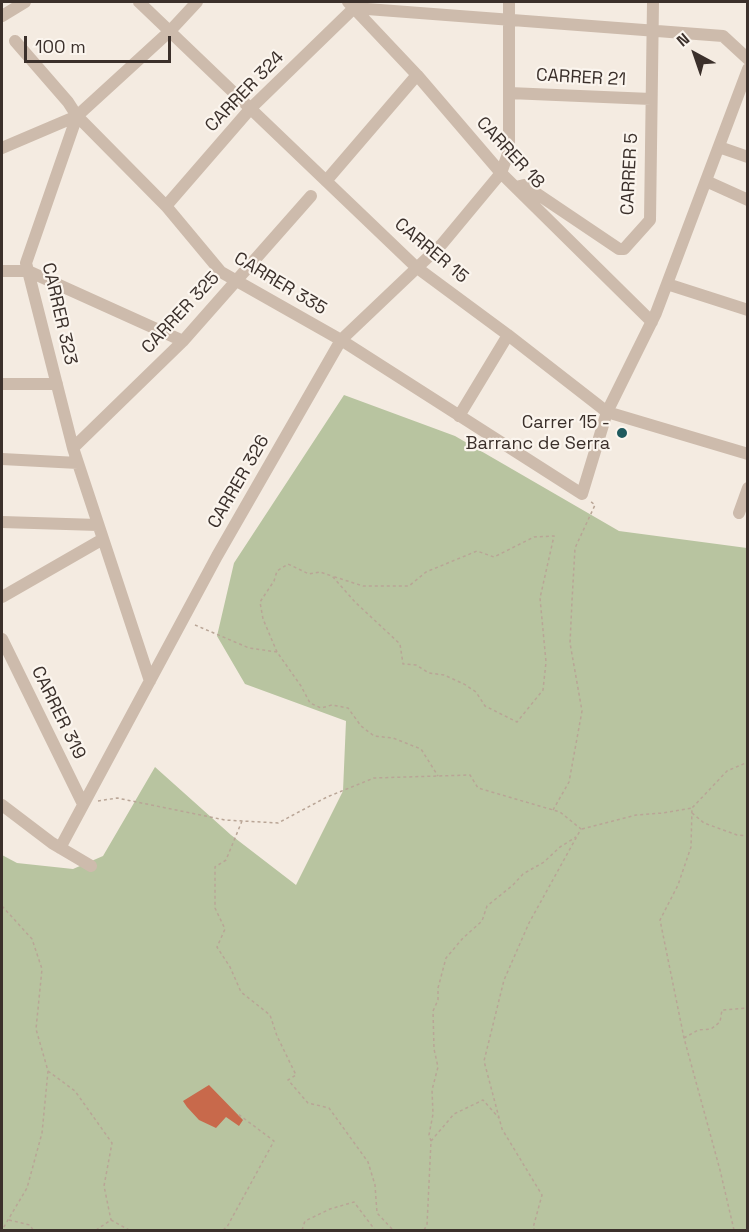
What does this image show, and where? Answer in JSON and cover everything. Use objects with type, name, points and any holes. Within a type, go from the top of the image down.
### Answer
[{"type":"street","points":[[2,16],[25,2]]},
{"type":"street","name":"CARRER 15","points":[[139,2],[416,267],[607,412],[747,454]]},
{"type":"street","name":"CARRER 323","points":[[150,681],[73,448],[26,263],[77,116],[170,31],[197,2]]},
{"type":"street","points":[[501,173],[509,151],[509,2]]},
{"type":"street","name":"CARRER 5","points":[[516,187],[524,185],[619,249],[624,249],[650,220],[653,2]]},
{"type":"street","points":[[352,4],[509,21],[723,36],[747,59]]},
{"type":"street","name":"CARRER 18","points":[[352,4],[417,75],[501,173],[651,322]]},
{"type":"street","name":"CARRER 324","points":[[166,206],[251,108],[352,4]]},
{"type":"street","name":"CARRER 335","points":[[15,41],[68,102],[77,116],[166,206],[221,272],[340,340],[582,494]]},
{"type":"street","points":[[582,494],[607,412],[667,284],[747,69]]},
{"type":"street","points":[[326,181],[417,75]]},
{"type":"street","name":"CARRER 21","points":[[509,93],[651,99]]},
{"type":"street","points":[[2,148],[77,116]]},
{"type":"street","points":[[719,147],[747,157]]},
{"type":"street","name":"CARRER 326","points":[[60,848],[183,620],[340,340],[442,244],[501,173]]},
{"type":"street","points":[[706,181],[747,200]]},
{"type":"street","name":"CARRER 325","points":[[73,448],[183,341],[311,196]]},
{"type":"street","points":[[2,271],[28,271],[183,341]]},
{"type":"street","points":[[667,284],[747,310]]},
{"type":"street","points":[[459,416],[508,335]]},
{"type":"street","points":[[2,384],[57,384]]},
{"type":"street","points":[[2,459],[78,463]]},
{"type":"street","points":[[740,513],[747,488]]},
{"type":"street","points":[[2,522],[98,525]]},
{"type":"street","points":[[2,597],[103,539]]},
{"type":"street","name":"CARRER 319","points":[[2,639],[83,804]]},
{"type":"street","points":[[2,805],[60,848],[91,866]]},
{"type":"path","points":[[554,810],[569,782],[582,711],[570,642],[575,548],[595,505],[582,494]]},
{"type":"path","points":[[332,576],[355,602],[400,644],[403,664],[416,665],[429,673],[444,675],[464,684],[476,692],[485,706],[517,722],[543,690],[546,662],[540,598],[554,536],[534,537],[494,557],[477,551],[426,572],[408,586],[363,586],[320,572],[309,574],[288,564],[277,571],[274,581],[260,602],[263,619],[277,652],[310,703],[321,708],[332,705],[348,708],[361,726],[374,736],[393,738],[421,749],[438,776]]},
{"type":"path","points":[[183,620],[249,648],[277,652]]},
{"type":"path","points":[[535,1230],[533,1228],[542,1196],[502,1129],[484,1061],[504,980],[529,923],[581,829],[636,815],[663,813],[692,807],[727,771],[747,762]]},
{"type":"path","points":[[83,804],[117,798],[225,820],[278,822],[327,797],[374,778],[470,775],[478,788],[560,812],[581,829]]},
{"type":"path","points":[[692,807],[691,847],[678,885],[660,920],[684,1038],[734,1230]]},
{"type":"path","points":[[692,813],[704,823],[747,836]]},
{"type":"path","points":[[242,821],[226,860],[215,867],[215,908],[225,929],[217,947],[230,967],[241,992],[270,1015],[277,1036],[296,1075],[288,1080],[308,1103],[329,1108],[368,1162],[375,1185],[377,1213],[393,1230]]},
{"type":"path","points":[[424,1230],[427,1224],[431,1141],[429,1135],[433,1114],[432,1090],[438,1067],[434,1049],[433,1011],[438,1000],[438,988],[446,958],[482,921],[487,906],[523,874],[544,862],[577,836]]},
{"type":"path","points":[[2,906],[32,939],[42,969],[36,1029],[48,1071],[42,1133],[27,1188],[2,1230]]},
{"type":"path","points":[[684,1038],[698,1030],[711,1029],[720,1022],[722,1010],[747,1008]]},
{"type":"path","points":[[48,1071],[75,1091],[112,1143],[104,1186],[111,1220],[129,1230]]},
{"type":"path","points":[[431,1141],[454,1114],[483,1100],[499,1118]]},
{"type":"path","points":[[223,1230],[227,1227],[274,1141],[238,1114]]},
{"type":"path","points":[[302,1230],[305,1221],[330,1209],[354,1202],[375,1230]]},
{"type":"path","points":[[8,1220],[30,1225],[33,1230]]},
{"type":"path","points":[[96,1230],[111,1220]]},
{"type":"green space","points":[[344,395],[455,436],[619,531],[747,548],[747,1230],[2,1230],[2,855],[17,863],[73,869],[103,856],[155,767],[231,835],[296,885],[343,791],[346,721],[245,684],[217,636],[234,563]]},
{"type":"building","points":[[209,1085],[243,1120],[239,1126],[226,1117],[216,1128],[199,1120],[187,1107],[183,1101]]},
{"type":"place","name":"Carrer 15 - Barranc de Serra","points":[[622,433]]}]
